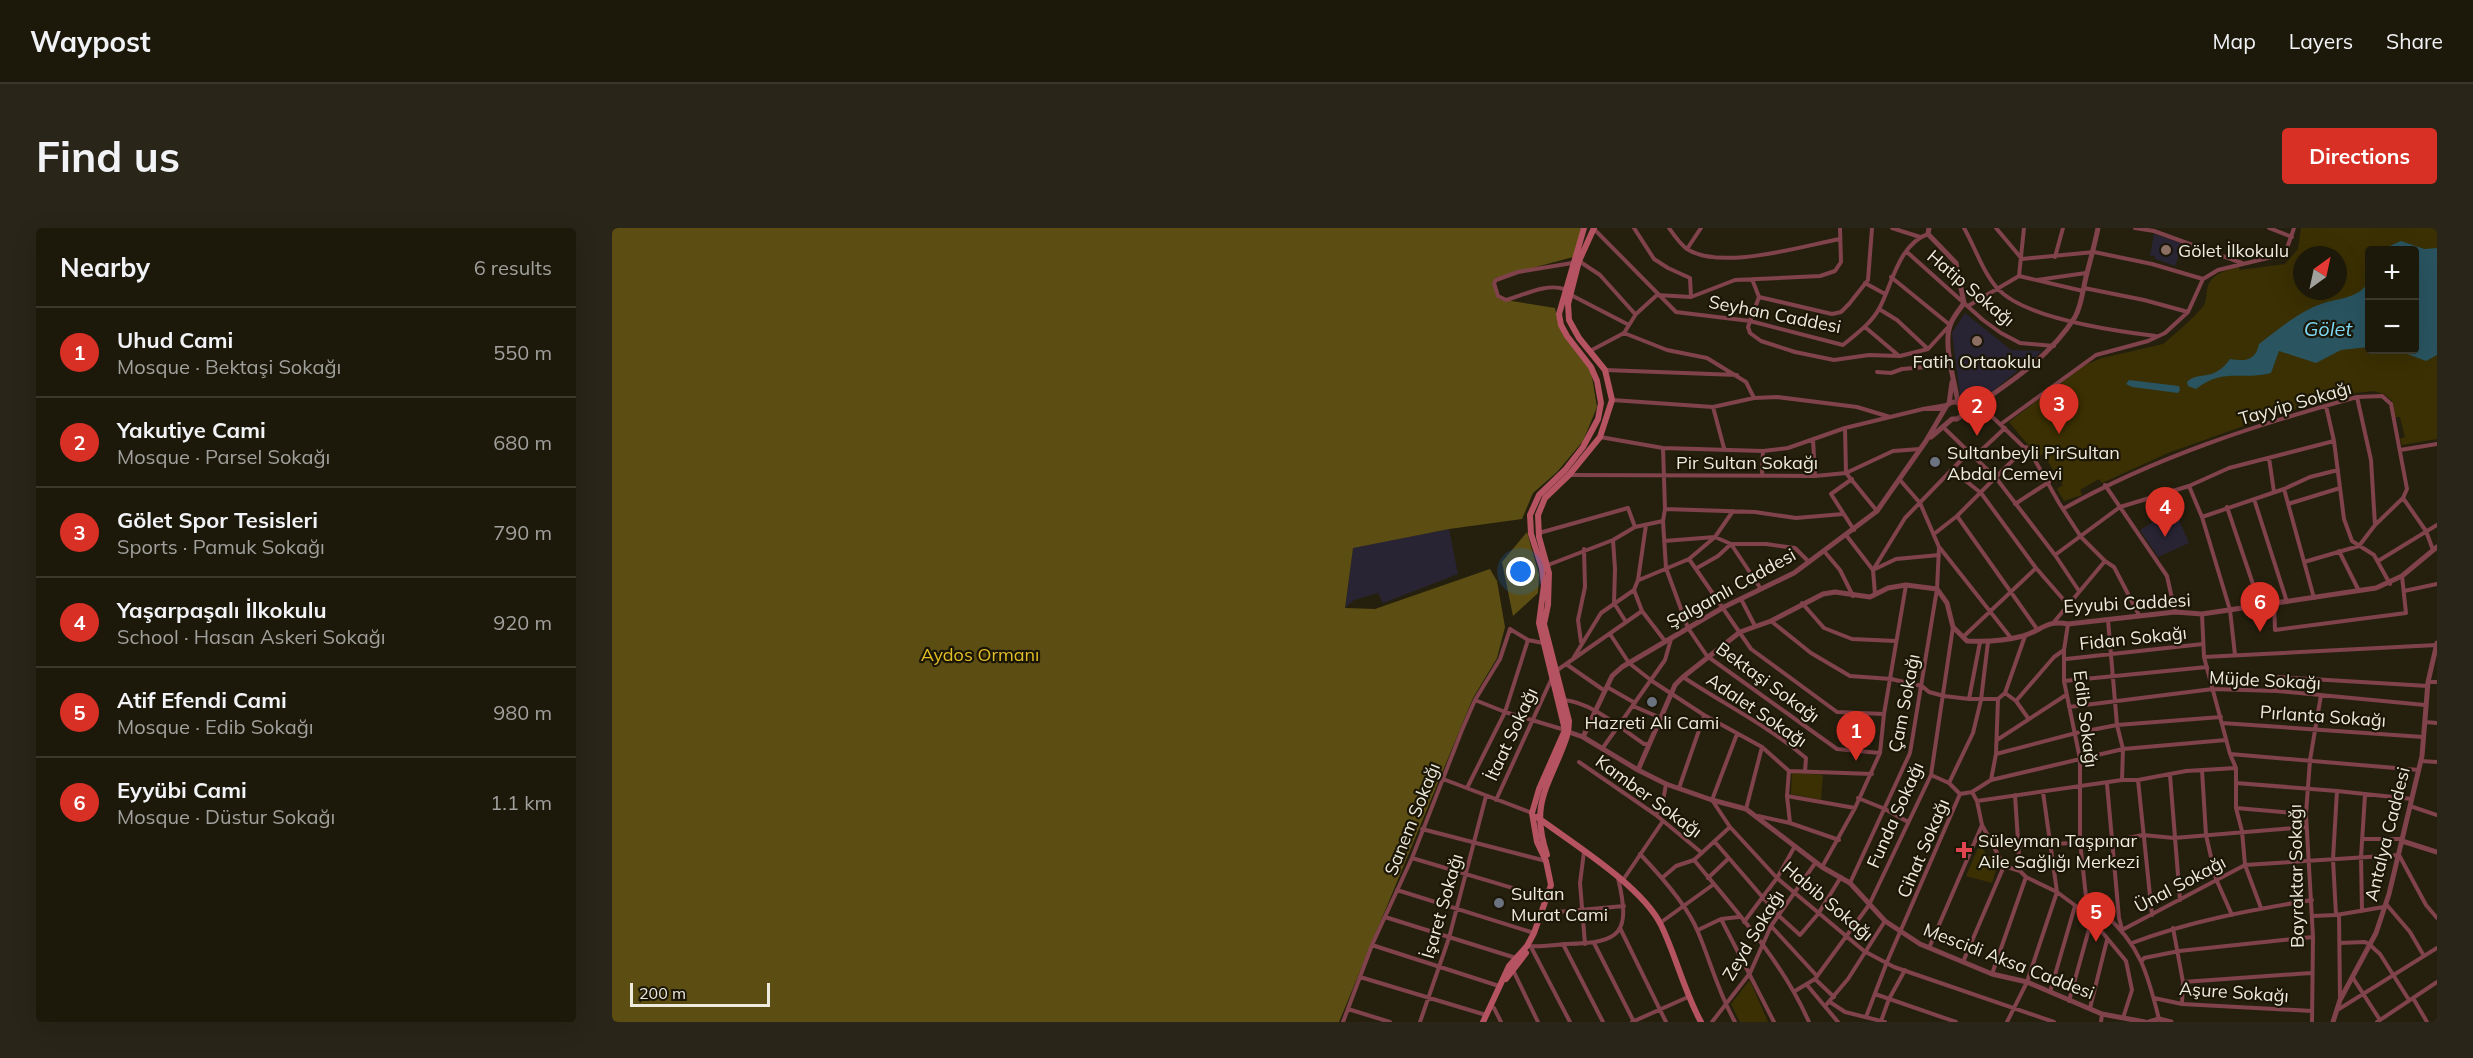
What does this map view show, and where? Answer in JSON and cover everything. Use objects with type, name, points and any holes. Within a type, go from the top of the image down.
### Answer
[{"type":"main road","points":[[1486,1020],[1494,1008],[1506,978],[1529,946],[1547,913],[1554,885],[1538,818],[1569,721],[1544,624],[1548,605],[1538,516],[1545,498],[1569,475],[1600,437],[1612,400],[1605,370],[1579,338],[1569,320],[1568,304],[1584,228]]},
{"type":"main road","points":[[1486,1020],[1509,966],[1529,946],[1548,899],[1551,885],[1546,861],[1537,842],[1532,813],[1539,789],[1567,731],[1551,680],[1539,623],[1545,566],[1531,534],[1530,515],[1532,505],[1539,495],[1565,470],[1583,447],[1598,419],[1601,403],[1597,381],[1561,325],[1559,314],[1564,289],[1594,228]]},
{"type":"main road","points":[[1532,813],[1620,880],[1647,906],[1660,923],[1688,997],[1701,1022]]},
{"type":"street","name":"Seyhan Caddesi","points":[[1594,228],[1676,312],[1750,321],[1843,345],[1864,327],[1879,309],[1891,277],[1907,252],[1920,237],[1929,231],[1956,263],[1966,304]]},
{"type":"street","points":[[1634,228],[1654,259],[1690,278],[1691,297]]},
{"type":"street","points":[[1669,228],[1687,249],[1710,257],[1767,256],[1840,239]]},
{"type":"street","points":[[1687,249],[1701,228]]},
{"type":"street","points":[[1590,351],[1624,333],[1636,314],[1657,295],[1691,297],[1735,280],[1820,276],[1835,271],[1841,262],[1840,228]]},
{"type":"street","points":[[1759,297],[1832,314],[1841,312],[1868,280],[1872,228]]},
{"type":"street","points":[[1894,228],[1920,237]]},
{"type":"street","points":[[1964,228],[1997,289],[2028,309],[2071,321],[2160,336]]},
{"type":"street","points":[[1996,228],[2022,259]]},
{"type":"street","points":[[2019,276],[2024,228]]},
{"type":"street","points":[[2055,257],[2062,228]]},
{"type":"street","points":[[1926,441],[1952,419],[1957,419],[1979,404],[2054,346],[2075,317],[2094,252],[2098,228]]},
{"type":"street","points":[[2135,228],[2155,229],[2243,263]]},
{"type":"street","points":[[2269,228],[2292,237]]},
{"type":"street","points":[[2001,424],[2096,355],[2160,336],[2188,312],[2203,279],[2218,270],[2280,255],[2287,248],[2294,228]]},
{"type":"street","name":"Hatip Sokağı","points":[[1907,252],[2001,333],[2020,343],[2054,346]]},
{"type":"street","points":[[2022,259],[2094,252],[2152,264],[2203,279]]},
{"type":"street","points":[[1564,289],[1558,287],[1544,289],[1506,300],[1498,296],[1494,283],[1496,280],[1518,273],[1576,262],[1600,276],[1636,314]]},
{"type":"street","points":[[2034,280],[2086,273]]},
{"type":"street","points":[[1752,279],[1759,297],[1748,327],[1750,333],[1761,341],[1795,352],[1834,360],[1869,354],[1898,355],[1928,349],[1966,304],[2019,276],[2144,300],[2188,312]]},
{"type":"street","points":[[1891,277],[1950,325]]},
{"type":"street","points":[[1865,283],[1885,294]]},
{"type":"street","points":[[1570,295],[1629,325]]},
{"type":"street","points":[[1879,309],[1897,320],[1928,349]]},
{"type":"street","points":[[1950,325],[1952,381],[1963,413]]},
{"type":"street","points":[[1864,327],[1898,355]]},
{"type":"street","points":[[1624,333],[1666,350],[1707,358],[1738,375],[1746,382],[1754,398]]},
{"type":"street","points":[[1877,372],[1891,373],[1902,369],[1950,365]]},
{"type":"street","points":[[1605,370],[1738,375]]},
{"type":"street","points":[[1926,441],[1947,407],[1952,381]]},
{"type":"street","name":"Tayyip Sokağı","points":[[2063,509],[2106,485],[2204,444],[2357,397],[2382,396],[2391,404],[2407,489],[2403,498]]},
{"type":"street","points":[[2357,397],[2371,460],[2375,525]]},
{"type":"street","points":[[1612,400],[1713,406],[1754,398],[1777,398],[1857,407],[1892,417]]},
{"type":"street","points":[[1600,437],[1663,448],[1724,448],[1763,451],[1788,448],[1845,428],[1923,409],[1979,404],[2026,447],[2081,537],[2114,567],[2139,615]]},
{"type":"street","points":[[1713,406],[1724,448]]},
{"type":"street","points":[[2326,406],[2334,441],[2344,519],[2352,541],[2374,555],[2390,584]]},
{"type":"street","points":[[1947,407],[1952,419]]},
{"type":"street","points":[[1943,427],[1996,478],[2055,555],[2079,591]]},
{"type":"street","points":[[1845,428],[1846,473],[1877,511]]},
{"type":"street","points":[[1974,457],[2005,428]]},
{"type":"street","points":[[1812,440],[1815,476]]},
{"type":"street","name":"Şalgamlı Caddesi","points":[[1583,737],[1612,676],[1629,663],[1722,608],[1794,573],[1846,536],[1877,511],[1926,441]]},
{"type":"street","points":[[2055,555],[2120,507],[2189,486],[2229,468],[2334,441]]},
{"type":"street","points":[[2400,450],[2437,444]]},
{"type":"street","points":[[1934,534],[1957,516],[2026,447]]},
{"type":"street","name":"Bektaşi Sokağı","points":[[1663,448],[1662,476],[1665,509],[1663,521],[1666,568],[1688,628],[1707,656],[1837,749],[1880,753]]},
{"type":"street","name":"Pir Sultan Sokağı","points":[[1569,475],[1815,476],[1846,473],[1893,451],[1920,449]]},
{"type":"street","points":[[1762,476],[1763,451]]},
{"type":"street","points":[[1873,570],[1905,518],[1969,452]]},
{"type":"street","points":[[2269,458],[2274,492]]},
{"type":"street","points":[[1952,470],[1981,493],[2036,568],[2069,606]]},
{"type":"street","points":[[2202,517],[2284,489],[2310,477],[2338,470]]},
{"type":"street","points":[[1852,479],[1831,495],[1854,530]]},
{"type":"street","points":[[1900,480],[1920,503],[1939,547],[2011,638]]},
{"type":"street","points":[[2015,504],[2049,482]]},
{"type":"street","points":[[2106,485],[2167,576],[2175,612]]},
{"type":"street","points":[[2189,486],[2202,517],[2230,610],[2235,656]]},
{"type":"street","points":[[2288,504],[2340,488]]},
{"type":"street","points":[[2284,489],[2314,599]]},
{"type":"street","points":[[2304,562],[2359,546],[2375,525],[2403,498],[2426,531],[2435,549]]},
{"type":"street","points":[[2254,499],[2287,602]]},
{"type":"street","points":[[2228,507],[2260,605]]},
{"type":"street","points":[[1539,533],[1628,508],[1635,527]]},
{"type":"street","points":[[1665,509],[1755,512],[1796,518],[1843,514]]},
{"type":"street","points":[[1638,580],[1689,559],[1715,537],[1733,511]]},
{"type":"street","points":[[1957,516],[2037,629]]},
{"type":"street","points":[[1545,566],[1584,549],[1613,540],[1635,527],[1663,521]]},
{"type":"street","points":[[1573,659],[1581,642],[1601,613],[1634,590],[1638,580],[1646,525]]},
{"type":"street","points":[[2378,561],[2437,525]]},
{"type":"street","points":[[1846,536],[1873,570],[1875,596]]},
{"type":"street","points":[[1664,541],[1715,537],[1731,544],[1751,543],[1795,548],[1809,562]]},
{"type":"street","points":[[1613,540],[1614,603],[1626,622]]},
{"type":"street","points":[[1697,568],[1718,556],[1731,544]]},
{"type":"street","points":[[1731,544],[1761,589]]},
{"type":"street","name":"Çam Sokağı","points":[[1850,883],[1910,753],[1937,589],[1939,547]]},
{"type":"street","points":[[1581,642],[1578,620],[1585,587],[1584,549]]},
{"type":"street","name":"Eyyubi Caddesi","points":[[1937,589],[1947,603],[1953,627],[1967,641],[1988,642],[2025,635],[2054,622],[2068,624],[2175,612],[2202,614],[2359,591],[2390,584],[2435,549]]},
{"type":"street","points":[[1824,551],[1840,570],[1853,596]]},
{"type":"street","points":[[2339,551],[2359,591]]},
{"type":"street","points":[[1873,570],[1896,560],[1939,555]]},
{"type":"street","points":[[1689,559],[1751,649],[1837,712],[1884,714]]},
{"type":"street","points":[[2054,622],[2105,561]]},
{"type":"street","points":[[1963,637],[2036,568]]},
{"type":"street","points":[[2274,603],[2275,630],[2406,613],[2402,576]]},
{"type":"street","points":[[2404,591],[2437,584]]},
{"type":"street","points":[[1822,867],[1839,840],[1880,753],[1884,714],[1906,585]]},
{"type":"street","points":[[1638,770],[1675,685],[1707,656],[1740,632],[1771,621],[1823,594],[1835,592],[1853,596],[1875,596],[1888,588],[1906,585],[1937,589]]},
{"type":"street","points":[[1601,749],[1665,660],[1668,640],[1642,611],[1634,590]]},
{"type":"street","points":[[1741,599],[1755,626]]},
{"type":"street","points":[[1802,603],[1824,628],[1852,639],[1896,641]]},
{"type":"street","points":[[1556,671],[1642,611]]},
{"type":"street","points":[[2202,614],[2204,657],[2226,740],[2236,768],[2236,808],[2242,831],[2245,865],[2261,908]]},
{"type":"street","points":[[2108,620],[2117,725],[2123,749],[2122,780]]},
{"type":"street","points":[[1771,621],[1811,653],[1850,676],[1891,679],[1922,686],[1929,692],[1944,696],[1981,700],[1998,699],[2005,693],[2025,635]]},
{"type":"street","name":"Edib Sokağı","points":[[2068,624],[2064,650],[2066,659],[2064,681],[2080,759],[2080,842],[2088,915],[2091,922],[2126,962],[2132,990],[2126,1020]]},
{"type":"street","name":"Funda Sokağı","points":[[1795,991],[1816,977],[1869,905],[1931,775],[1953,627]]},
{"type":"street","name":"Sanem Sokağı","points":[[1342,1022],[1372,945],[1412,858],[1475,700],[1500,659],[1510,629],[1528,640]]},
{"type":"street","points":[[1610,634],[1629,663],[1652,681],[1704,715],[1762,747],[1789,771],[1872,774]]},
{"type":"street","points":[[1467,788],[1505,712],[1528,640],[1543,643]]},
{"type":"street","points":[[1969,699],[1980,642]]},
{"type":"street","points":[[1949,783],[1973,733],[1981,700],[1988,642]]},
{"type":"street","name":"Fidan Sokağı","points":[[2066,659],[2111,652],[2204,644]]},
{"type":"street","points":[[2204,657],[2437,645]]},
{"type":"street","name":"Antalya Caddesi","points":[[2333,1022],[2340,1000],[2370,945],[2385,905],[2399,855],[2421,761],[2425,705],[2437,645]]},
{"type":"street","points":[[2016,701],[2054,657],[2064,650]]},
{"type":"street","points":[[1566,664],[1634,705],[1661,718]]},
{"type":"street","points":[[2064,681],[2114,678],[2207,667]]},
{"type":"street","points":[[2277,691],[2278,676],[2428,684],[2437,682]]},
{"type":"street","name":"Adalet Sokağı","points":[[1683,677],[1759,723],[1790,745],[1806,758],[1804,772]]},
{"type":"street","name":"İtaat Sokağı","points":[[1496,800],[1551,680]]},
{"type":"street","name":"Müjde Sokağı","points":[[2069,707],[2213,689],[2277,691],[2425,705]]},
{"type":"street","points":[[2005,693],[2016,701],[2028,718]]},
{"type":"street","points":[[1996,740],[2066,695]]},
{"type":"street","name":"Bayraktar Sokağı","points":[[2312,1022],[2312,900],[2306,814],[2310,760],[2321,695]]},
{"type":"street","points":[[1991,780],[1996,754],[1998,699]]},
{"type":"street","points":[[1475,700],[1567,731]]},
{"type":"street","points":[[1563,700],[1577,703],[1595,712],[1644,744],[1648,744]]},
{"type":"street","points":[[1679,789],[1704,715]]},
{"type":"street","points":[[1996,754],[2117,725],[2221,717]]},
{"type":"street","points":[[2424,722],[2437,723]]},
{"type":"street","name":"Pırlanta Sokağı","points":[[2222,723],[2423,737]]},
{"type":"street","name":"Mescidi Aksa Caddesi","points":[[1567,731],[1583,737],[1666,784],[1746,809],[1822,867],[1850,883],[1885,921],[1929,948],[1992,974],[2027,982],[2102,1014],[2147,1022],[2159,1019]]},
{"type":"street","points":[[1712,800],[1737,734]]},
{"type":"street","name":"Cihat Sokağı","points":[[1866,1017],[1887,962],[1902,932],[1960,794],[1972,792],[1991,780],[2123,749],[2226,740]]},
{"type":"street","points":[[1746,809],[1762,747]]},
{"type":"street","points":[[2230,753],[2419,770]]},
{"type":"street","points":[[2421,761],[2437,762]]},
{"type":"street","name":"Kamber Sokağı","points":[[1579,762],[1656,815],[1701,852]]},
{"type":"street","points":[[1977,801],[2107,784],[2122,780],[2236,768]]},
{"type":"street","points":[[2202,770],[2206,835],[2216,879],[2232,915]]},
{"type":"street","points":[[1789,771],[1787,796],[1790,823]]},
{"type":"street","points":[[1931,775],[1949,783],[1960,794]]},
{"type":"street","points":[[2170,775],[2180,901]]},
{"type":"street","points":[[1443,779],[1532,813]]},
{"type":"street","points":[[2138,780],[2152,915]]},
{"type":"street","points":[[2236,783],[2308,790],[2337,790],[2412,799]]},
{"type":"street","points":[[1656,815],[1663,801],[1666,784]]},
{"type":"street","points":[[2107,784],[2121,928]]},
{"type":"street","points":[[2337,790],[2333,859],[2340,943],[2340,1000]]},
{"type":"street","points":[[1972,792],[1977,801],[1982,825],[2004,866],[2020,871],[2026,877],[2057,892],[2088,915],[2104,914],[2121,928],[2142,961],[2159,1019],[2171,1022]]},
{"type":"street","points":[[2007,1022],[2027,982],[2057,892],[2043,792]]},
{"type":"street","points":[[2015,795],[2020,871]]},
{"type":"street","points":[[2362,911],[2361,857],[2365,795]]},
{"type":"street","name":"İşaret Sokağı","points":[[1420,1022],[1430,998],[1458,909],[1486,796]]},
{"type":"street","points":[[1787,796],[1855,808]]},
{"type":"street","points":[[1858,798],[1908,822]]},
{"type":"street","name":"Habib Sokağı","points":[[1712,800],[1730,827],[1793,894],[1864,951],[1905,970],[2054,1022]]},
{"type":"street","points":[[2410,806],[2437,815]]},
{"type":"street","points":[[2236,808],[2306,814]]},
{"type":"street","points":[[1757,816],[1790,823],[1839,840]]},
{"type":"street","points":[[1570,1022],[1529,946],[1585,944],[1610,938],[1620,928],[1624,906],[1620,880],[1663,821]]},
{"type":"street","points":[[1929,948],[1982,825]]},
{"type":"street","points":[[1662,878],[1676,866],[1694,860],[1730,827]]},
{"type":"street","points":[[1994,847],[2112,841],[2143,835],[2174,838],[2306,827]]},
{"type":"street","points":[[1422,830],[1546,861]]},
{"type":"street","points":[[2362,839],[2402,840],[2437,852]]},
{"type":"street","points":[[1715,842],[1763,898],[1800,934],[1818,914],[1841,877]]},
{"type":"street","points":[[1744,922],[1777,878],[1795,846]]},
{"type":"street","points":[[1584,852],[1580,883],[1584,909],[1585,944]]},
{"type":"street","points":[[1640,854],[1662,878],[1698,930],[1710,968],[1735,1022]]},
{"type":"street","points":[[2399,855],[2421,897],[2437,918]]},
{"type":"street","name":"Ünal Sokağı","points":[[2121,928],[2180,901],[2216,879],[2245,865],[2399,855]]},
{"type":"street","points":[[1412,858],[1548,899]]},
{"type":"street","points":[[1708,878],[1728,859]]},
{"type":"street","points":[[1694,860],[1762,943],[1795,991],[1809,1022]]},
{"type":"street","name":"Zeyd Sokağı","points":[[1712,1022],[1750,973],[1771,926],[1816,862]]},
{"type":"street","points":[[1963,962],[2004,866]]},
{"type":"street","points":[[1992,974],[2026,877]]},
{"type":"street","points":[[1660,923],[1714,884]]},
{"type":"street","points":[[1398,890],[1534,933]]},
{"type":"street","points":[[2132,943],[2173,928],[2261,908],[2312,900]]},
{"type":"street","points":[[2312,916],[2338,915],[2385,905],[2396,913],[2424,956]]},
{"type":"street","points":[[1547,913],[1624,906]]},
{"type":"street","points":[[2050,992],[2075,906]]},
{"type":"street","points":[[1385,917],[1516,958]]},
{"type":"street","points":[[1698,930],[1721,919],[1740,917]]},
{"type":"street","points":[[1721,919],[1774,1022]]},
{"type":"street","points":[[1828,1004],[1885,921]]},
{"type":"street","points":[[2069,1001],[2091,922]]},
{"type":"street","points":[[1771,926],[1834,997]]},
{"type":"street","points":[[1620,928],[1666,1022]]},
{"type":"street","points":[[2173,928],[2183,982],[2182,1004]]},
{"type":"street","points":[[2142,961],[2144,958],[2179,951],[2313,937]]},
{"type":"street","points":[[2090,1008],[2107,940]]},
{"type":"street","points":[[2340,943],[2364,942],[2380,954],[2427,1022]]},
{"type":"street","points":[[1594,943],[1633,1022],[1688,997]]},
{"type":"street","points":[[1563,944],[1603,1022]]},
{"type":"street","points":[[1372,945],[1499,986]]},
{"type":"street","points":[[2338,1009],[2437,948]]},
{"type":"street","points":[[1512,970],[1538,1022]]},
{"type":"street","points":[[1807,985],[1828,1004],[1845,1012],[1883,1021],[1889,999],[1905,970]]},
{"type":"street","points":[[2183,982],[2311,973]]},
{"type":"street","points":[[1360,978],[1430,998],[1486,1020]]},
{"type":"street","points":[[2353,978],[2378,1021],[2437,982]]},
{"type":"street","points":[[1875,994],[1956,1022]]},
{"type":"street","name":"Aşure Sokağı","points":[[2154,998],[2182,1004],[2312,1011]]},
{"type":"street","points":[[1828,1004],[1838,1022]]},
{"type":"street","points":[[1494,1008],[1501,1022]]},
{"type":"street","points":[[1348,1009],[1390,1022]]},
{"type":"street","points":[[2101,1022],[2102,1014]]},
{"type":"shaded area","points":[[2301,228],[2437,228],[2437,439],[2402,445],[2400,439],[2405,437],[2400,417],[2395,417],[2392,401],[2384,394],[2374,391],[2355,393],[2292,410],[2290,406],[2267,412],[2266,418],[2168,453],[2102,483],[2099,479],[2080,490],[2082,495],[2064,501],[2057,489],[2063,485],[2043,454],[2038,457],[2009,422],[2083,366],[2102,358],[2163,344],[2201,309],[2205,303],[2208,286],[2217,275],[2238,266],[2240,270],[2285,264],[2293,255],[2293,300],[2347,300],[2347,246],[2298,246]]},
{"type":"shaded area","name":"Gölet İlkokulu","points":[[2154,234],[2183,244],[2175,266],[2155,259],[2155,256],[2150,256]]},
{"type":"shaded area","points":[[1965,313],[2011,350],[2042,351],[1983,399],[1970,402],[1964,401],[1960,395],[1952,333]]},
{"type":"shaded area","points":[[2172,510],[2175,511],[2189,543],[2158,557],[2140,530]]},
{"type":"shaded area","points":[[1449,529],[1458,574],[1383,603],[1378,593],[1354,600],[1345,608],[1353,547]]},
{"type":"shaded area","points":[[1792,772],[1823,775],[1821,800],[1791,794]]},
{"type":"shaded area","points":[[1978,848],[1983,849],[1987,856],[1994,857],[1997,867],[1992,883],[1966,876]]},
{"type":"shaded area","points":[[1749,981],[1768,1022],[1740,1022],[1731,1004]]},
{"type":"green space","name":"Aydos Ormanı","points":[[612,228],[1583,228],[1573,257],[1495,278],[1499,299],[1555,308],[1558,321],[1591,371],[1597,407],[1583,441],[1557,472],[1533,493],[1522,519],[1449,529],[1353,548],[1345,608],[1375,609],[1490,569],[1497,581],[1505,627],[1497,658],[1473,698],[1339,1022],[612,1022]]},
{"type":"green space","points":[[1527,532],[1539,575],[1538,593],[1513,616],[1502,562]]},
{"type":"water","points":[[2401,241],[2415,246],[2390,246]]},
{"type":"water","points":[[2419,247],[2437,248],[2437,355],[2426,361],[2408,354],[2419,354]]},
{"type":"water","name":"Gölet","points":[[2365,287],[2365,347],[2341,350],[2316,363],[2279,351],[2271,373],[2224,376],[2206,382],[2196,389],[2188,386],[2187,382],[2218,371],[2230,359],[2249,359],[2255,354],[2259,344],[2296,316],[2321,304],[2347,300],[2347,297]]},
{"type":"water","points":[[2129,380],[2179,386],[2180,390],[2178,393],[2132,387],[2126,384]]},
{"type":"place","name":"Gölet İlkokulu","points":[[2166,250]]},
{"type":"place","name":"Fatih Ortaokulu","points":[[1977,341]]},
{"type":"place","name":"Gölet Spor Tesisleri","points":[[2059,434]]},
{"type":"place","name":"Yakutiye Cami","points":[[1977,436]]},
{"type":"place","name":"Sultanbeyli PirSultan Abdal Cemevi","points":[[1935,462]]},
{"type":"place","name":"Yaşarpaşalı İlkokulu","points":[[2165,537]]},
{"type":"place","name":"Eyyübi Cami","points":[[2260,632]]},
{"type":"place","name":"Hazreti Ali Cami","points":[[1652,702]]},
{"type":"place","name":"Uhud Cami","points":[[1856,761]]},
{"type":"place","name":"Süleyman Taşpınar Aile Sağlığı Merkezi","points":[[1964,850]]},
{"type":"place","name":"Sultan Murat Cami","points":[[1499,903]]},
{"type":"place","name":"Atif Efendi Cami","points":[[2096,942]]}]
